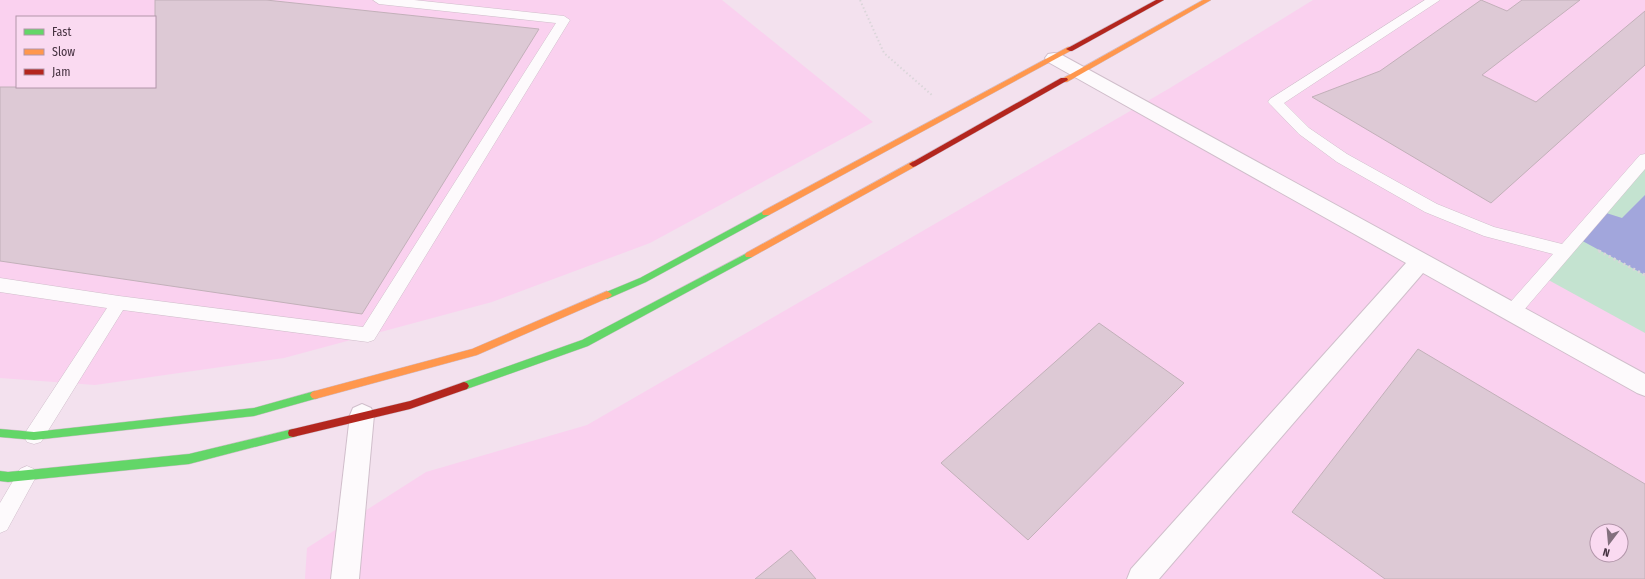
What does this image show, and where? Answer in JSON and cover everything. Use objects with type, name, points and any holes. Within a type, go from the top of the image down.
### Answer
[{"type":"main road","points":[[0,433],[34,436],[254,412],[474,352],[643,280],[1161,0]]},
{"type":"main road","points":[[0,476],[27,475],[189,459],[362,415],[410,405],[585,343],[735,263],[1208,0]]},
{"type":"street","points":[[1054,58],[1645,386]]},
{"type":"street","points":[[1141,579],[1420,262]]},
{"type":"street","points":[[345,579],[362,415]]},
{"type":"lane","points":[[0,285],[119,303],[368,336],[564,20],[379,0]]},
{"type":"lane","points":[[1434,0],[1275,102],[1304,131],[1342,158],[1431,208],[1490,232],[1565,252]]},
{"type":"lane","points":[[1512,312],[1645,159]]},
{"type":"lane","points":[[34,436],[119,303]]},
{"type":"lane","points":[[0,523],[27,475]]},
{"type":"path","points":[[860,0],[884,53],[953,113]]},
{"type":"path","points":[[1576,238],[1645,275]]},
{"type":"shaded area","points":[[0,0],[722,0],[873,122],[650,243],[492,302],[284,358],[95,385],[0,378]]},
{"type":"shaded area","points":[[1313,0],[1645,0],[1645,579],[305,579],[307,548],[426,472],[587,425],[1170,88]]},
{"type":"green space","points":[[1645,159],[1645,333],[1543,277]]},
{"type":"water","points":[[1645,195],[1645,275],[1577,238],[1600,211],[1622,218]]},
{"type":"building","points":[[155,0],[266,0],[539,29],[362,314],[0,261],[0,87],[156,88]]},
{"type":"building","points":[[1481,0],[1507,11],[1522,0],[1580,0],[1482,75],[1536,102],[1645,11],[1645,65],[1491,203],[1312,97],[1380,71]]},
{"type":"building","points":[[1099,323],[1184,383],[1028,540],[941,463]]},
{"type":"building","points":[[1418,349],[1645,484],[1645,579],[1385,579],[1292,512]]},
{"type":"building","points":[[791,550],[816,579],[755,579]]},
{"type":"traffic: fast","points":[[607,295],[643,280],[766,213]]},
{"type":"traffic: fast","points":[[464,386],[585,343],[749,255]]},
{"type":"traffic: fast","points":[[0,433],[34,436],[254,412],[315,395]]},
{"type":"traffic: fast","points":[[0,476],[8,477],[189,459],[293,433]]},
{"type":"traffic: slow","points":[[1064,80],[1208,0]]},
{"type":"traffic: slow","points":[[766,213],[1070,49]]},
{"type":"traffic: slow","points":[[749,255],[913,164]]},
{"type":"traffic: slow","points":[[315,395],[474,352],[607,295]]},
{"type":"traffic: jam","points":[[1070,49],[1161,0]]},
{"type":"traffic: jam","points":[[913,164],[1064,80]]},
{"type":"traffic: jam","points":[[293,433],[410,405],[464,386]]}]
